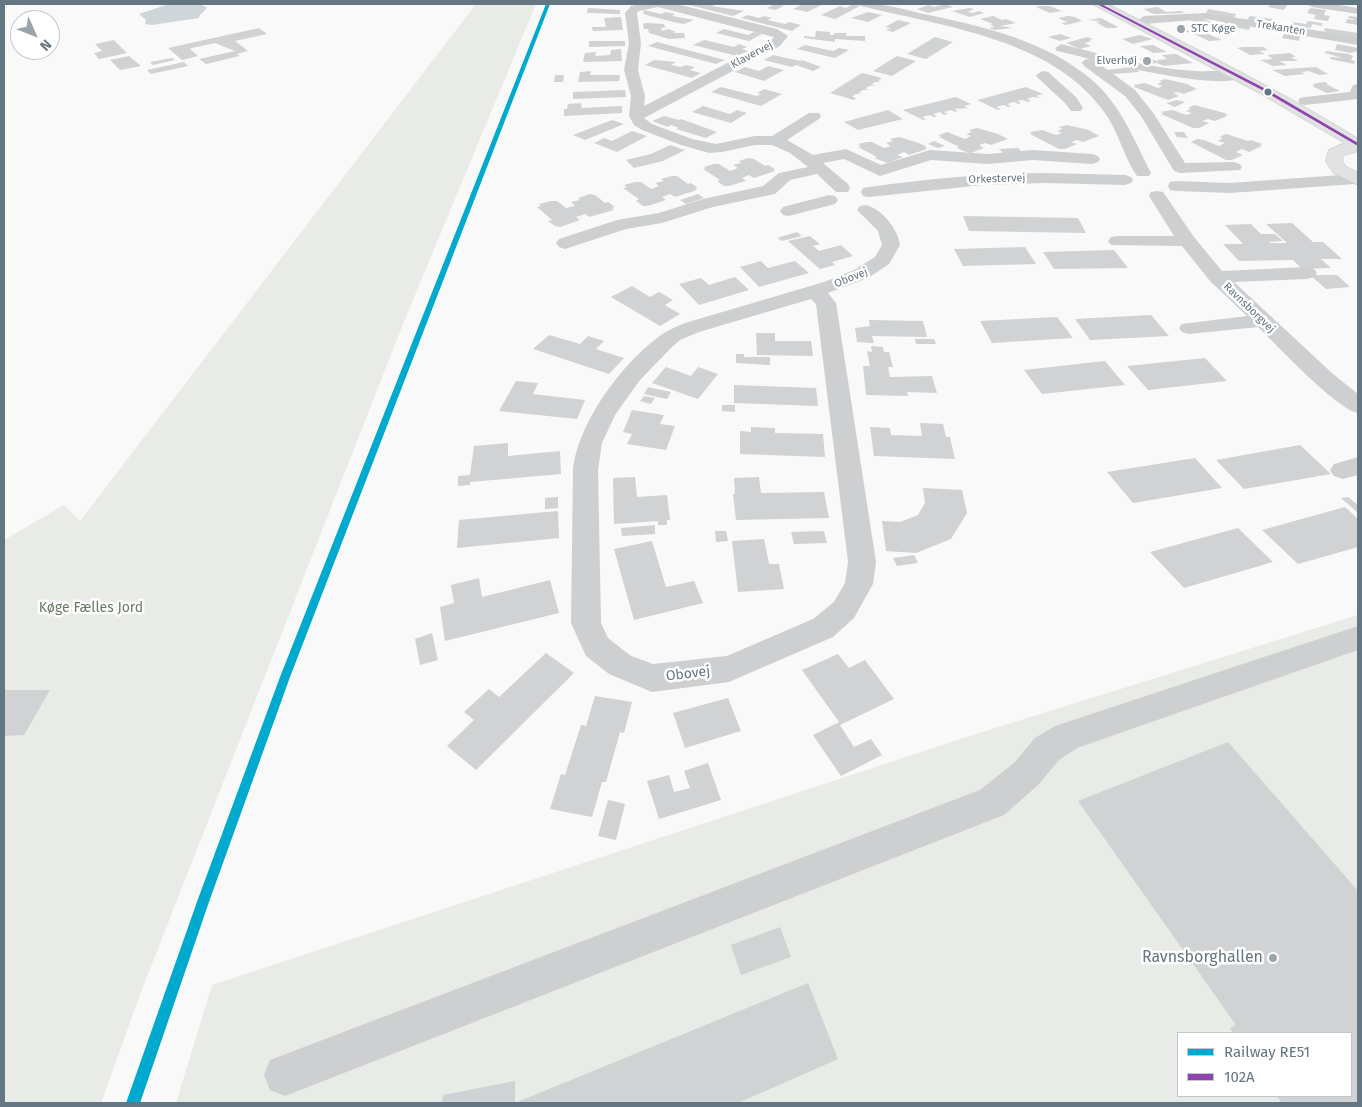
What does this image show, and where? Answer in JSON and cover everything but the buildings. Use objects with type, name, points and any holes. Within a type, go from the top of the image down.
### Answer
[{"type":"main road","points":[[1098,4],[1238,75],[1317,118],[1358,145]]},
{"type":"main road","points":[[1113,4],[1305,101],[1358,131]]},
{"type":"main road","points":[[1356,179],[1340,170],[1334,161],[1335,153],[1344,148],[1358,145]]},
{"type":"street","points":[[654,4],[635,8],[631,13],[636,43],[631,70],[638,96],[636,116],[639,122],[647,127],[708,148],[724,148],[762,140],[775,141],[794,148],[842,188]]},
{"type":"street","name":"Klavervej","points":[[636,116],[776,43],[782,36],[773,32],[662,4]]},
{"type":"street","points":[[865,4],[966,27],[1011,42],[1055,62],[1087,83],[1108,106],[1143,173]]},
{"type":"street","points":[[1312,4],[1358,11]]},
{"type":"street","name":"Trekanten","points":[[1144,20],[1206,16],[1358,41]]},
{"type":"street","points":[[951,34],[966,27]]},
{"type":"street","points":[[932,28],[997,49]]},
{"type":"street","points":[[1061,48],[1093,59],[1173,73],[1202,76],[1238,75]]},
{"type":"street","points":[[1055,62],[1093,59],[1130,93],[1147,114],[1180,168],[1234,167]]},
{"type":"street","points":[[1043,75],[1076,108]]},
{"type":"street","points":[[1305,101],[1356,94],[1358,88]]},
{"type":"street","points":[[1061,91],[1094,91]]},
{"type":"street","points":[[775,141],[814,116]]},
{"type":"street","points":[[1120,130],[1158,132]]},
{"type":"street","points":[[564,243],[624,224],[662,218],[709,203],[769,190],[785,176],[846,154],[880,171],[930,155],[988,159],[1033,155],[1092,159]]},
{"type":"street","points":[[1176,186],[1177,190],[1173,194],[1138,189],[1130,175],[1143,173],[1165,178],[1176,186],[1230,188],[1356,179]]},
{"type":"street","name":"Orkestervej","points":[[793,214],[909,193],[1000,184],[1048,183],[1138,189]]},
{"type":"street","points":[[842,188],[855,188],[853,204],[829,194],[842,188]]},
{"type":"street","name":"Ravnsborgvej","points":[[1138,189],[1187,241],[1217,277],[1261,321],[1358,406]]},
{"type":"street","name":"Obovej","points":[[814,292],[826,303],[862,562],[859,584],[844,610],[823,628],[729,669],[652,678],[620,665],[597,647],[586,623],[586,456],[599,422],[616,396],[660,347],[673,336],[694,326],[814,292],[860,276],[876,268],[885,258],[891,247],[889,234],[882,225],[853,204]]},
{"type":"street","points":[[1117,241],[1187,241]]},
{"type":"street","points":[[1217,277],[1307,273]]},
{"type":"street","points":[[1189,328],[1261,321]]},
{"type":"street","points":[[285,1075],[992,803],[1026,774],[1047,749],[1066,737],[1358,638]]},
{"type":"green space","name":"Køge Fælles Jord","points":[[476,4],[536,4],[403,324],[141,992],[101,1103],[4,1103],[4,540],[64,505],[80,521]]},
{"type":"green space","points":[[1358,615],[1358,1103],[176,1103],[212,985],[976,734]]},
{"type":"shaded area","points":[[169,4],[200,4],[207,8],[199,18],[152,25],[145,24],[146,20],[139,14]]},
{"type":"rail line","name":"RE51","points":[[133,1103],[204,899],[285,677],[548,4]]},
{"type":"transit line","name":"102A","points":[[1099,4],[1263,89],[1358,145]]},
{"type":"place","name":"STC Køge","points":[[1181,29]]},
{"type":"place","name":"Elverhøj","points":[[1147,61]]},
{"type":"place","name":"Ravnsborghallen","points":[[1273,958]]}]
